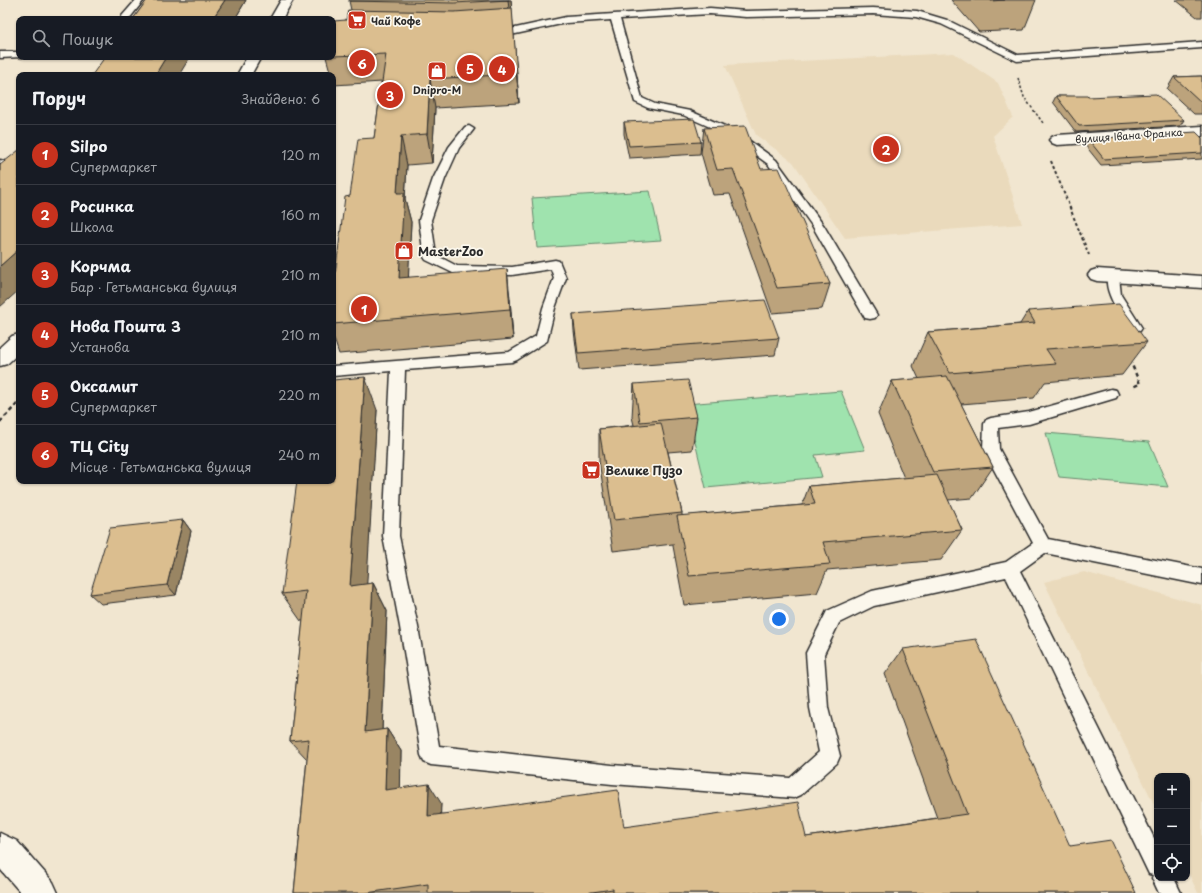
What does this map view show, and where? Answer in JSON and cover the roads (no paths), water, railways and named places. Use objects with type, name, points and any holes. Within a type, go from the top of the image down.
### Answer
[{"type":"main road","points":[[278,16],[287,0]]},
{"type":"main road","points":[[246,72],[252,60]]},
{"type":"main road","name":"вулиця Івана Франка","points":[[1057,140],[1202,131]]},
{"type":"main road","points":[[1105,276],[1202,282]]},
{"type":"main road","points":[[0,359],[16,345]]},
{"type":"main road","points":[[0,848],[6,852],[42,893]]},
{"type":"lane","points":[[127,16],[140,0]]},
{"type":"lane","points":[[480,33],[511,32],[566,20],[710,11],[746,14],[874,11],[917,14],[944,22],[1017,58],[1202,45]]},
{"type":"lane","points":[[615,17],[638,100],[652,106],[686,114],[732,133],[772,162],[818,226],[870,315]]},
{"type":"lane","points":[[0,55],[16,55]]},
{"type":"lane","points":[[336,371],[512,357],[542,338],[549,308],[560,278],[555,264],[512,271],[455,270],[430,257],[425,220],[439,179],[454,147],[469,129]]},
{"type":"lane","points":[[0,163],[0,168]]},
{"type":"lane","points":[[1105,276],[1141,338]]},
{"type":"lane","points":[[398,366],[391,536],[409,627],[431,755],[587,772],[733,785],[794,788],[830,756],[819,708],[815,653],[833,617],[872,599],[1010,568],[1043,545],[1202,577]]},
{"type":"lane","points":[[1043,545],[991,449],[991,424],[1029,418],[1111,394]]},
{"type":"lane","points":[[1010,568],[1154,860]]},
{"type":"lane","points":[[1164,881],[1170,893]]},
{"type":"place","name":"Чай Кофе","points":[[357,20]]},
{"type":"place","name":"ТЦ City","points":[[362,63]]},
{"type":"place","name":"Оксамит","points":[[470,68]]},
{"type":"place","name":"Нова Пошта 3","points":[[502,69]]},
{"type":"place","name":"Dnipro-M","points":[[437,71]]},
{"type":"place","name":"Корчма","points":[[390,95]]},
{"type":"place","name":"Росинка","points":[[886,149]]},
{"type":"place","name":"MasterZoo","points":[[404,251]]},
{"type":"place","name":"Silpo","points":[[364,309]]},
{"type":"place","name":"Велике Пузо","points":[[591,470]]}]
